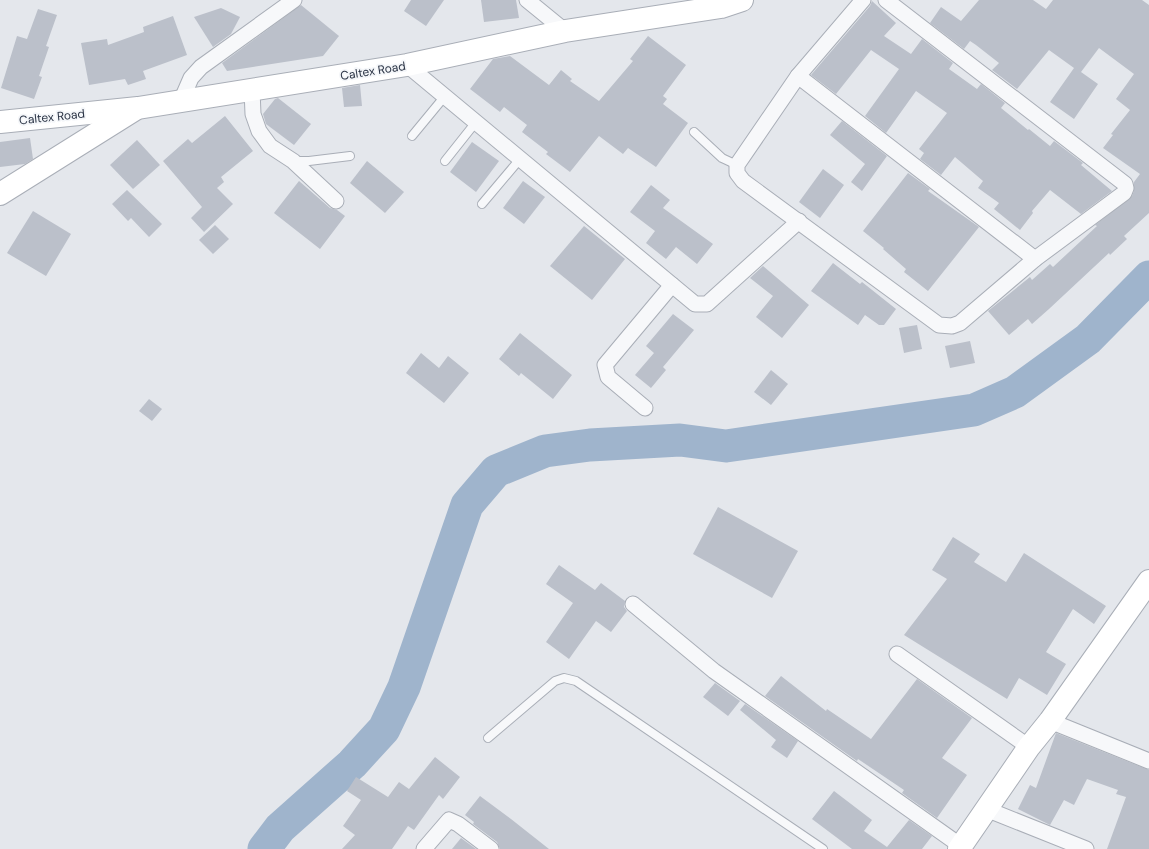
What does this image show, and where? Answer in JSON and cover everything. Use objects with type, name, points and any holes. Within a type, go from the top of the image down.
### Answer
[{"type":"street","points":[[181,101],[191,78],[201,67],[294,0]]},
{"type":"street","points":[[527,0],[565,31]]},
{"type":"street","name":"Caltex Road","points":[[0,122],[138,108],[407,65],[565,31],[742,0]]},
{"type":"street","points":[[863,0],[798,76],[737,166],[737,173],[743,181],[939,325],[952,326],[960,323],[1035,259],[1124,193],[1126,188],[1125,184],[886,0]]},
{"type":"street","points":[[407,65],[695,304],[707,304],[799,221]]},
{"type":"street","points":[[798,76],[1035,259]]},
{"type":"street","points":[[252,90],[253,114],[259,132],[270,146],[293,160],[336,201]]},
{"type":"street","points":[[0,194],[138,108]]},
{"type":"street","points":[[645,408],[608,377],[605,365],[672,284]]},
{"type":"street","points":[[633,604],[714,671],[960,847],[1029,747],[1050,720],[1149,581]]},
{"type":"street","points":[[897,654],[1029,747]]},
{"type":"street","points":[[1050,720],[1149,761]]},
{"type":"street","points":[[986,809],[1086,849]]},
{"type":"street","points":[[424,849],[449,820],[458,824],[491,849]]},
{"type":"lane","points":[[412,136],[445,96]]},
{"type":"lane","points":[[445,161],[476,122]]},
{"type":"lane","points":[[694,132],[722,158],[737,166]]},
{"type":"lane","points":[[293,160],[309,161],[350,156]]},
{"type":"lane","points":[[482,204],[520,159]]},
{"type":"lane","points":[[488,738],[555,681],[564,678],[576,681],[823,849]]},
{"type":"building","points":[[411,0],[444,0],[426,26],[404,11]]},
{"type":"building","points":[[481,0],[516,0],[519,18],[484,22]]},
{"type":"building","points":[[979,0],[1033,0],[1046,9],[1053,0],[1142,0],[1149,5],[1149,213],[1124,236],[1127,239],[1110,255],[1109,253],[1032,324],[1028,319],[1009,335],[988,311],[1030,277],[1032,280],[1050,264],[1053,267],[1097,226],[1095,225],[1132,196],[1134,191],[1134,182],[1140,174],[1103,148],[1113,135],[1111,134],[1130,110],[1116,99],[1134,74],[1099,48],[1081,72],[1098,84],[1074,119],[1050,102],[1074,68],[1049,50],[1017,89],[992,70],[999,63],[976,45],[970,41],[964,49],[930,23],[941,7],[961,21]]},
{"type":"building","points":[[872,1],[896,23],[884,36],[911,54],[922,39],[953,63],[949,69],[977,89],[981,84],[1005,103],[1001,108],[1050,146],[1054,141],[1083,163],[1081,165],[1112,191],[1081,214],[1050,190],[1032,211],[1033,213],[1020,230],[994,209],[999,203],[978,188],[983,181],[955,157],[941,175],[920,159],[924,153],[919,149],[947,113],[916,91],[886,133],[865,116],[899,69],[871,50],[836,94],[811,75],[870,6]]},
{"type":"building","points":[[301,5],[339,36],[323,56],[227,71],[222,63]]},
{"type":"building","points":[[221,8],[240,17],[231,34],[213,47],[194,17]]},
{"type":"building","points":[[38,9],[57,15],[46,46],[49,47],[39,76],[42,77],[34,99],[1,88],[17,36],[27,39]]},
{"type":"building","points":[[173,16],[187,55],[143,71],[146,79],[128,85],[125,79],[89,85],[81,43],[107,39],[108,45],[144,32],[143,27]]},
{"type":"building","points":[[648,36],[686,65],[663,96],[667,99],[663,104],[688,123],[656,167],[628,148],[623,154],[599,136],[570,172],[546,154],[548,152],[522,132],[527,125],[504,107],[500,112],[470,89],[493,59],[510,56],[549,85],[561,70],[572,79],[570,81],[599,101],[633,61],[630,59]]},
{"type":"building","points":[[360,85],[362,106],[344,107],[342,88]]},
{"type":"building","points":[[278,98],[311,124],[294,145],[266,124],[263,114],[275,99]]},
{"type":"building","points":[[225,116],[253,151],[221,177],[224,182],[217,188],[233,204],[204,232],[191,218],[202,207],[163,161],[188,139],[192,143]]},
{"type":"building","points":[[842,121],[887,156],[862,191],[851,182],[865,164],[830,135]]},
{"type":"building","points":[[30,138],[33,159],[25,164],[0,167],[0,142]]},
{"type":"building","points":[[137,140],[160,165],[133,189],[110,165]]},
{"type":"building","points":[[472,142],[499,161],[476,192],[450,172]]},
{"type":"building","points":[[367,161],[404,192],[385,213],[350,183]]},
{"type":"building","points":[[823,169],[844,185],[820,218],[799,202]]},
{"type":"building","points":[[908,173],[930,189],[928,191],[979,227],[928,291],[904,272],[906,269],[863,231]]},
{"type":"building","points":[[299,181],[330,208],[337,210],[345,216],[320,249],[274,213]]},
{"type":"building","points":[[523,181],[545,197],[524,224],[503,208]]},
{"type":"building","points":[[651,185],[670,200],[663,208],[713,244],[697,264],[676,247],[666,259],[646,243],[655,231],[630,212]]},
{"type":"building","points":[[127,190],[162,224],[149,237],[131,218],[128,221],[112,204]]},
{"type":"building","points":[[33,211],[71,234],[46,276],[7,253]]},
{"type":"building","points":[[215,225],[229,239],[213,254],[199,240]]},
{"type":"building","points":[[584,226],[625,259],[592,300],[550,266]]},
{"type":"building","points":[[833,263],[860,284],[862,282],[896,309],[884,325],[879,325],[865,315],[858,325],[811,291]]},
{"type":"building","points":[[763,266],[809,305],[782,338],[756,317],[773,296],[750,278]]},
{"type":"building","points":[[673,314],[694,330],[663,367],[666,370],[651,388],[635,375],[654,353],[646,346]]},
{"type":"building","points":[[917,325],[922,349],[904,353],[899,328]]},
{"type":"building","points":[[520,333],[572,375],[553,399],[521,373],[519,376],[499,359]]},
{"type":"building","points":[[970,341],[975,363],[950,368],[945,346]]},
{"type":"building","points":[[421,353],[439,368],[448,356],[469,373],[444,403],[406,373]]},
{"type":"building","points":[[771,370],[788,384],[771,405],[754,392]]},
{"type":"building","points":[[149,399],[162,409],[152,421],[139,411]]},
{"type":"building","points":[[718,507],[798,551],[772,598],[693,554]]},
{"type":"building","points":[[953,537],[980,554],[974,562],[1006,582],[1024,553],[1106,606],[1094,624],[1073,609],[1046,652],[1066,664],[1047,695],[1019,678],[1007,699],[904,635],[947,579],[932,570]]},
{"type":"building","points":[[559,565],[595,590],[601,583],[625,601],[624,607],[627,611],[611,632],[596,621],[569,659],[546,642],[573,603],[546,584]]},
{"type":"building","points":[[781,676],[826,711],[827,709],[871,739],[917,679],[972,718],[942,758],[967,775],[937,818],[902,793],[904,790],[858,759],[857,761],[765,696]]},
{"type":"building","points":[[715,683],[740,701],[728,716],[703,697]]},
{"type":"building","points":[[745,704],[798,741],[787,758],[771,747],[776,740],[740,710]]},
{"type":"building","points":[[1056,733],[1149,770],[1149,849],[1107,849],[1126,797],[1116,794],[1118,790],[1087,779],[1074,805],[1064,800],[1050,825],[1018,809],[1030,785],[1036,788]]},
{"type":"building","points":[[435,757],[460,777],[443,799],[439,795],[414,830],[408,826],[392,849],[342,849],[355,835],[343,826],[361,800],[347,791],[356,777],[388,797],[399,782],[409,789]]},
{"type":"building","points":[[834,791],[872,820],[864,831],[887,847],[909,820],[932,836],[922,849],[852,849],[812,819]]},
{"type":"building","points":[[480,796],[549,849],[500,849],[497,842],[473,824],[474,822],[465,815]]},
{"type":"building","points":[[461,838],[476,849],[452,849]]},
{"type":"waterway","points":[[264,849],[280,828],[352,764],[384,729],[404,687],[467,505],[496,471],[545,451],[590,445],[680,440],[726,446],[974,410],[1015,392],[1088,339],[1149,277]]}]
